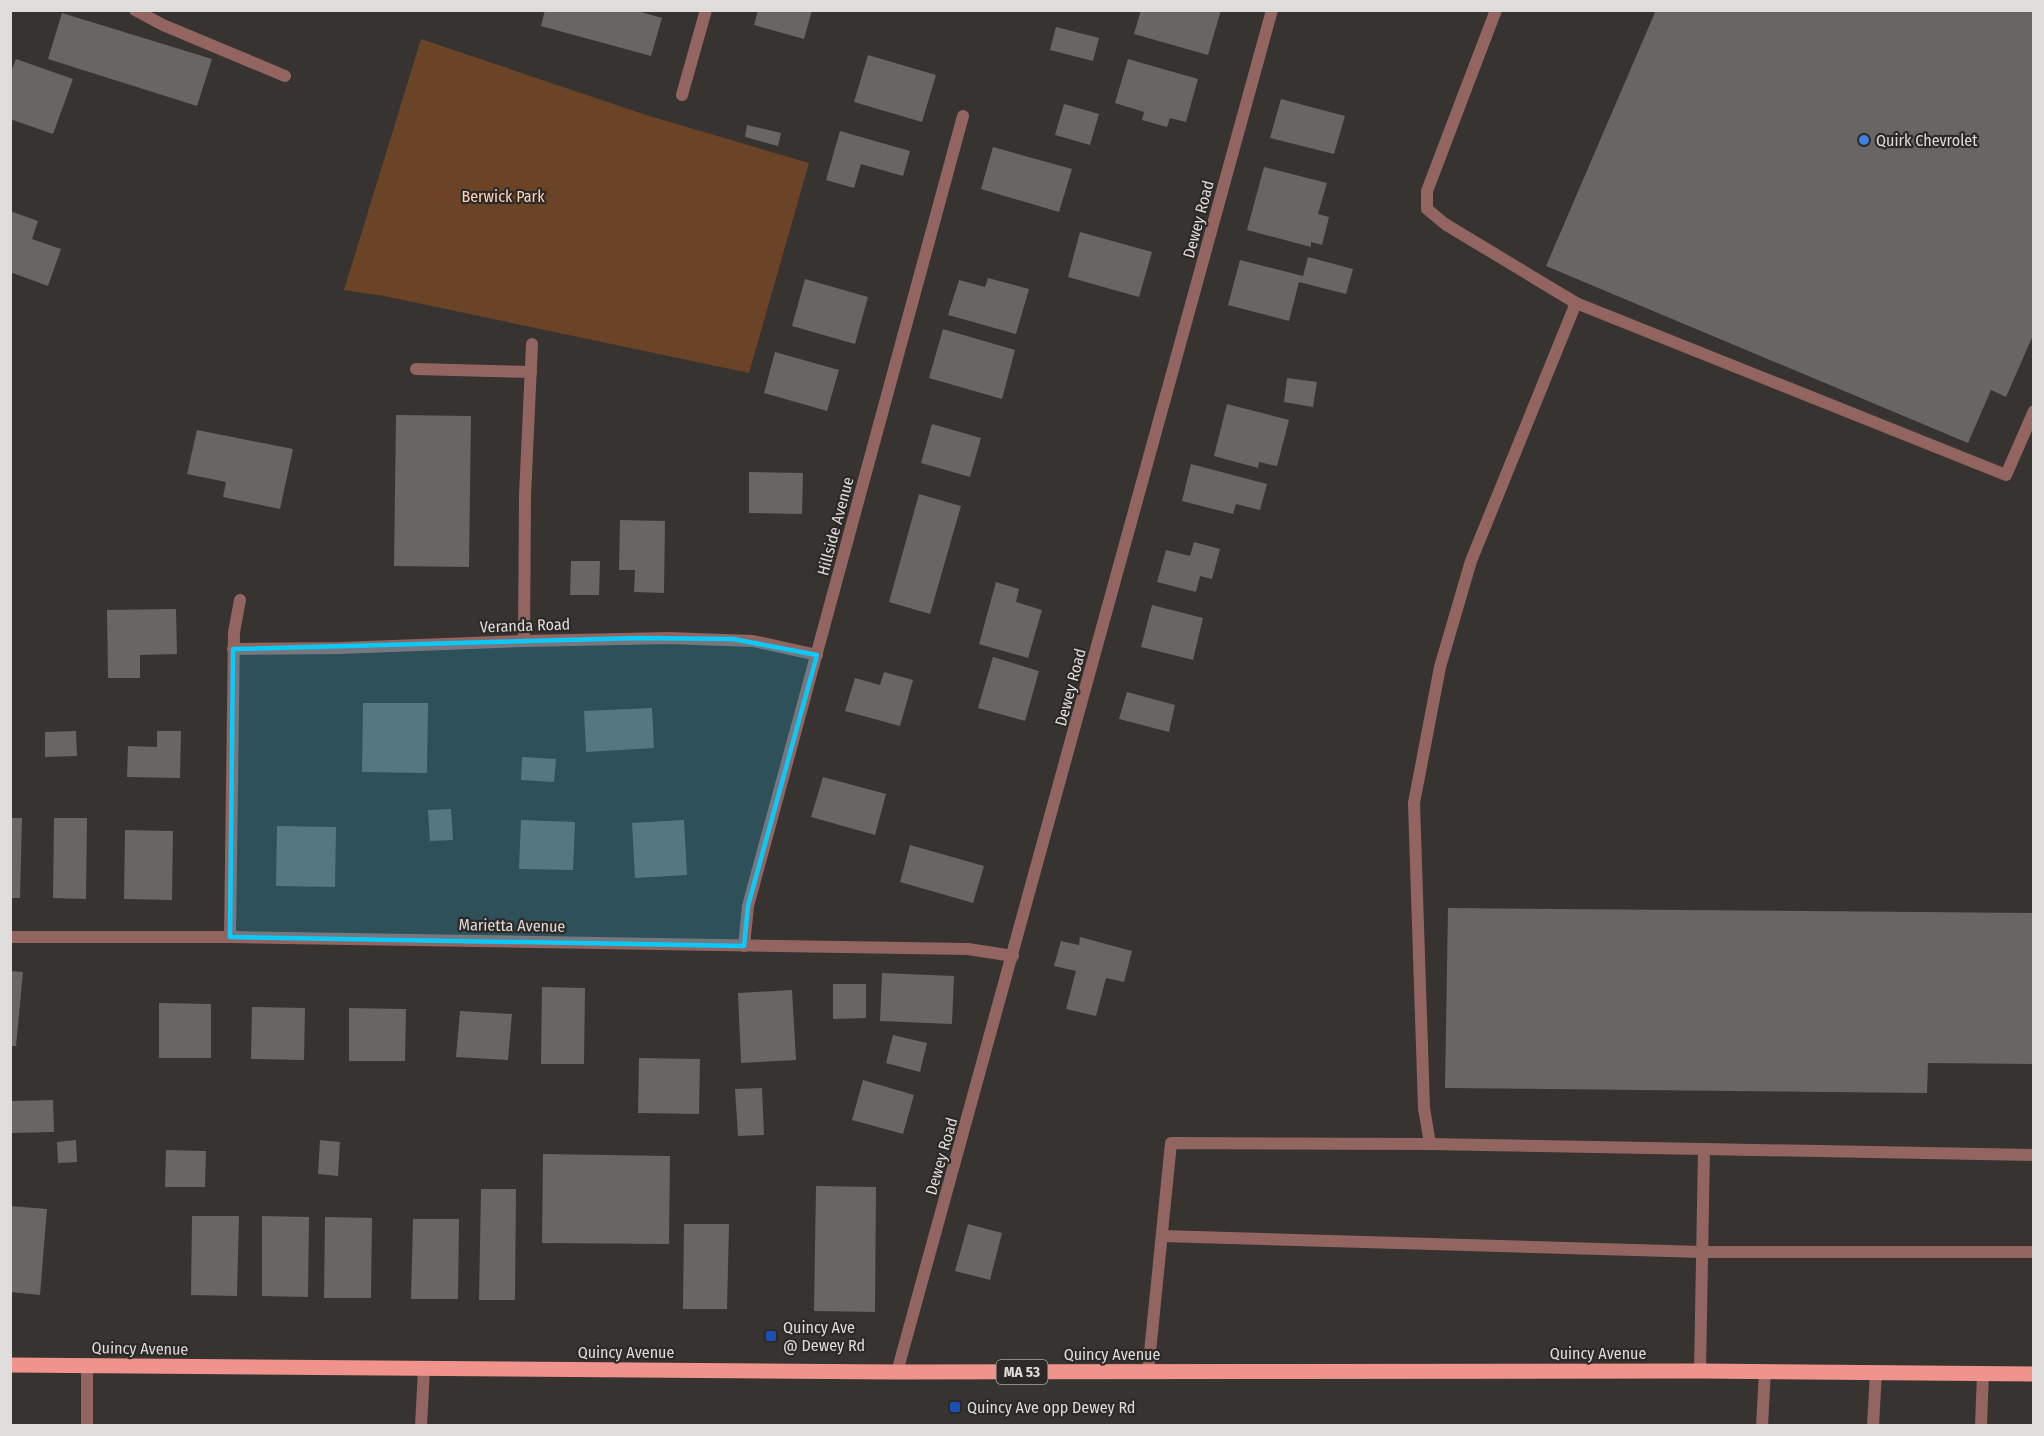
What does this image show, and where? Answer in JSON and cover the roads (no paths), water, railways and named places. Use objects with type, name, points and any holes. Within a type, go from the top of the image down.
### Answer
[{"type":"main road","name":"Quincy Avenue","points":[[10,1365],[897,1372],[1765,1371],[2034,1374]]},
{"type":"street","points":[[135,10],[163,25],[285,76]]},
{"type":"street","points":[[682,96],[706,10]]},
{"type":"street","name":"Dewey Road","points":[[897,1372],[1272,10]]},
{"type":"street","points":[[1496,10],[1427,191],[1427,209],[1445,224],[1576,303],[2006,475],[2034,411]]},
{"type":"street","name":"Hillside Avenue","points":[[744,946],[748,906],[963,116]]},
{"type":"street","points":[[1430,1144],[1424,1108],[1414,803],[1440,667],[1471,561],[1576,303]]},
{"type":"street","points":[[524,641],[525,495],[532,344]]},
{"type":"street","points":[[416,369],[531,372]]},
{"type":"street","points":[[230,937],[233,649],[240,600]]},
{"type":"street","name":"Veranda Road","points":[[233,649],[340,648],[639,638],[733,639],[817,655]]},
{"type":"street","name":"Marietta Avenue","points":[[10,937],[230,937],[968,949],[1013,956]]},
{"type":"street","points":[[1148,1372],[1171,1143],[1430,1144],[2034,1155]]},
{"type":"street","points":[[1700,1371],[1704,1149]]},
{"type":"street","points":[[1161,1236],[1702,1252],[2034,1252]]},
{"type":"street","points":[[87,1366],[87,1425]]},
{"type":"street","points":[[422,1425],[424,1369]]},
{"type":"street","points":[[1762,1425],[1765,1371]]},
{"type":"street","points":[[1873,1425],[1876,1372]]},
{"type":"street","points":[[1981,1425],[1983,1373]]},
{"type":"place","name":"Quirk Chevrolet","points":[[1864,140]]},
{"type":"place","name":"Quincy Ave @ Dewey Rd","points":[[771,1336]]},
{"type":"place","name":"Quincy Ave opp Dewey Rd","points":[[955,1407]]},
{"type":"park label","name":"Berwick Park","points":[[503,196]]}]
